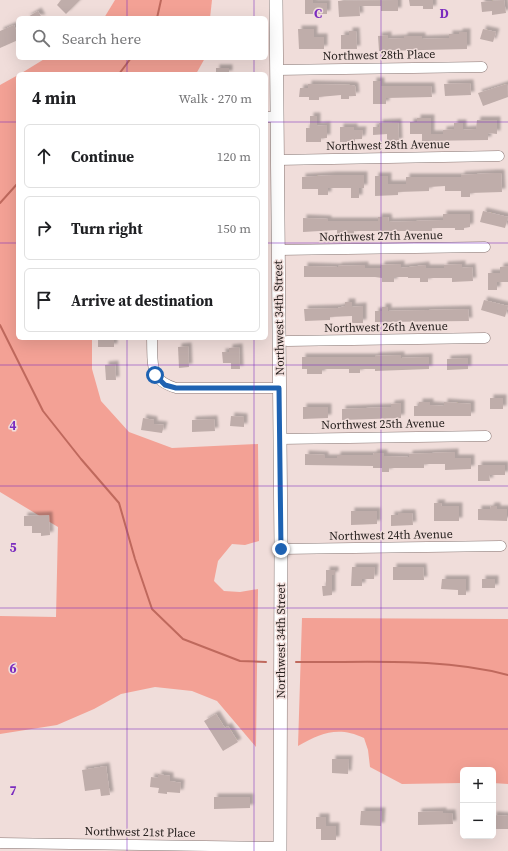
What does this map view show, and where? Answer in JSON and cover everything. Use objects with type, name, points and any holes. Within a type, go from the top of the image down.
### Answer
[{"type":"main road","name":"Northwest 34th Street","points":[[276,0],[276,70],[271,117],[277,160],[281,549],[280,849]]},
{"type":"street","name":"Northwest 28th Place","points":[[276,70],[482,67]]},
{"type":"street","name":"Northwest 28th Avenue","points":[[277,160],[499,156]]},
{"type":"street","name":"Northwest 27th Avenue","points":[[278,250],[485,247]]},
{"type":"street","name":"Northwest 26th Avenue","points":[[287,341],[485,338]]},
{"type":"street","points":[[152,340],[152,366],[155,375],[165,385],[176,388],[279,388]]},
{"type":"street","name":"Northwest 25th Avenue","points":[[280,439],[486,436]]},
{"type":"street","name":"Northwest 24th Avenue","points":[[281,549],[500,546]]},
{"type":"street","name":"Northwest 21st Place","points":[[0,843],[280,849]]},
{"type":"shaded area","points":[[115,0],[212,0],[210,16],[105,16]]},
{"type":"shaded area","points":[[43,60],[204,60],[197,72],[23,72]]},
{"type":"shaded area","points":[[16,76],[16,340],[92,340],[92,369],[101,401],[129,432],[172,448],[258,444],[259,541],[245,545],[232,544],[218,561],[214,581],[224,591],[240,592],[258,589],[256,747],[217,701],[192,691],[155,687],[121,694],[94,709],[57,725],[0,734],[0,616],[56,617],[58,527],[0,492],[0,85]]},
{"type":"shaded area","points":[[302,618],[508,619],[508,784],[496,783],[496,767],[460,767],[460,783],[402,784],[370,767],[368,750],[364,738],[346,732],[322,735],[298,746]]},
{"type":"building","points":[[61,0],[80,0],[66,14],[57,5]]},
{"type":"building","points":[[305,0],[313,0],[313,3],[327,3],[327,14],[305,14]]},
{"type":"building","points":[[398,0],[398,11],[381,11],[381,6],[359,6],[360,16],[339,17],[338,1]]},
{"type":"building","points":[[409,0],[433,0],[433,9],[423,9],[423,6],[410,6]]},
{"type":"building","points":[[504,0],[506,13],[492,15],[492,11],[482,12],[481,2]]},
{"type":"building","points":[[38,11],[41,16],[29,16]]},
{"type":"building","points":[[14,25],[16,30],[16,41],[0,48],[0,31]]},
{"type":"building","points":[[298,29],[314,29],[314,37],[324,37],[324,49],[299,49]]},
{"type":"building","points":[[483,29],[496,32],[493,42],[480,39]]},
{"type":"building","points":[[349,31],[356,31],[357,49],[341,49],[341,35],[349,35]]},
{"type":"building","points":[[459,32],[467,32],[467,49],[379,51],[378,36],[388,35],[388,39],[404,38],[404,36],[422,36],[422,39],[449,38],[449,34],[459,34]]},
{"type":"building","points":[[216,68],[229,68],[229,72],[216,72]]},
{"type":"building","points":[[373,81],[381,81],[381,86],[431,86],[432,97],[386,98],[386,104],[373,104]]},
{"type":"building","points":[[470,83],[471,95],[445,96],[444,84]]},
{"type":"building","points":[[308,84],[355,86],[356,96],[349,96],[349,99],[341,99],[341,95],[319,97],[319,100],[309,100],[309,97],[299,97],[300,88],[308,88]]},
{"type":"building","points":[[507,84],[508,97],[483,106],[478,93]]},
{"type":"building","points":[[310,116],[317,116],[317,126],[327,125],[327,138],[321,138],[321,142],[306,142],[306,128],[310,128]]},
{"type":"building","points":[[417,118],[431,118],[431,134],[443,134],[443,130],[454,129],[454,123],[463,123],[463,130],[476,129],[477,120],[497,120],[497,134],[488,133],[488,140],[422,141],[422,134],[410,134],[410,122],[417,122]]},
{"type":"building","points":[[398,122],[399,142],[387,142],[387,134],[373,135],[373,127],[379,127],[379,123]]},
{"type":"building","points":[[340,127],[354,127],[354,130],[363,130],[362,139],[355,139],[355,142],[340,142]]},
{"type":"building","points":[[501,173],[502,192],[470,193],[470,197],[461,197],[461,191],[445,191],[445,186],[429,187],[429,191],[398,192],[398,195],[375,196],[375,176],[388,176],[388,184],[406,184],[406,177],[461,177],[461,175]]},
{"type":"building","points":[[364,175],[364,188],[359,188],[359,198],[351,198],[351,188],[328,188],[328,195],[318,195],[318,189],[302,189],[302,177]]},
{"type":"building","points":[[483,211],[508,217],[505,228],[480,222]]},
{"type":"building","points":[[443,214],[470,214],[470,227],[464,228],[464,230],[455,230],[455,228],[432,228],[432,231],[354,231],[354,234],[337,234],[337,230],[303,232],[303,218],[328,219],[328,221],[378,221],[378,217],[388,217],[389,222],[443,220]]},
{"type":"building","points":[[401,264],[401,268],[426,265],[426,268],[444,268],[444,265],[462,264],[462,268],[472,267],[473,281],[452,282],[452,278],[428,278],[428,282],[420,282],[420,278],[394,277],[394,282],[382,282],[382,278],[375,277],[304,277],[304,266],[338,267],[365,265],[365,268],[381,268],[381,265]]},
{"type":"building","points":[[508,266],[508,282],[497,282],[497,290],[488,290],[488,273],[500,273],[500,267]]},
{"type":"building","points":[[484,300],[508,306],[505,317],[481,310]]},
{"type":"building","points":[[345,302],[352,302],[352,307],[363,306],[363,323],[352,323],[352,316],[330,317],[330,320],[305,321],[304,309],[338,308],[345,306]]},
{"type":"building","points":[[382,307],[388,307],[388,311],[468,309],[469,321],[375,322],[375,311],[382,311]]},
{"type":"building","points":[[98,340],[114,340],[114,347],[98,347]]},
{"type":"building","points":[[188,346],[189,367],[179,368],[178,347]]},
{"type":"building","points":[[239,347],[240,369],[231,369],[231,363],[223,363],[222,352],[229,352],[229,348]]},
{"type":"building","points":[[401,355],[401,358],[429,357],[429,369],[375,371],[375,369],[360,369],[360,373],[349,373],[349,369],[322,369],[322,374],[307,374],[307,369],[302,369],[302,357],[375,357]]},
{"type":"building","points":[[468,358],[468,369],[447,370],[447,359]]},
{"type":"building","points":[[115,364],[116,380],[106,380],[105,365]]},
{"type":"building","points":[[490,398],[503,398],[503,409],[490,409]]},
{"type":"building","points":[[419,402],[430,402],[430,405],[444,406],[444,402],[471,404],[471,416],[414,416],[414,406],[419,406]]},
{"type":"building","points":[[401,403],[401,418],[342,420],[342,409],[391,407],[391,404]]},
{"type":"building","points":[[303,407],[328,407],[328,418],[303,419]]},
{"type":"building","points":[[231,416],[244,417],[244,427],[230,426]]},
{"type":"building","points":[[143,418],[154,420],[154,424],[164,425],[162,433],[141,430]]},
{"type":"building","points":[[214,419],[215,431],[192,432],[192,420]]},
{"type":"building","points":[[455,452],[455,458],[471,458],[471,469],[445,470],[445,464],[424,464],[424,468],[389,468],[389,472],[382,472],[382,468],[373,468],[373,466],[305,465],[305,454],[325,455],[325,458],[337,458],[337,455],[373,455],[374,453],[384,453],[384,456],[409,457],[409,454]]},
{"type":"building","points":[[478,465],[505,465],[505,475],[489,475],[490,481],[478,481]]},
{"type":"building","points":[[434,503],[442,503],[441,506],[459,506],[459,521],[434,521]]},
{"type":"building","points":[[491,506],[497,506],[497,509],[507,509],[507,521],[478,520],[478,509],[490,509]]},
{"type":"building","points":[[351,511],[377,511],[377,524],[351,525]]},
{"type":"building","points":[[398,513],[412,513],[413,525],[391,526],[391,515],[398,515]]},
{"type":"building","points":[[49,515],[50,535],[41,536],[41,533],[32,533],[32,526],[24,526],[24,516]]},
{"type":"building","points":[[352,567],[375,567],[374,579],[362,579],[362,586],[351,586]]},
{"type":"building","points":[[393,567],[423,567],[424,580],[393,580]]},
{"type":"building","points":[[326,570],[335,570],[335,575],[332,575],[332,595],[323,596],[322,586],[326,586]]},
{"type":"building","points":[[442,579],[466,579],[466,595],[458,595],[458,590],[441,589]]},
{"type":"building","points":[[482,579],[495,579],[495,588],[482,588]]},
{"type":"building","points":[[216,714],[225,728],[228,726],[238,742],[223,751],[204,721]]},
{"type":"building","points":[[332,759],[349,759],[348,774],[332,773]]},
{"type":"building","points":[[106,766],[110,795],[101,796],[100,789],[85,791],[82,770]]},
{"type":"building","points":[[158,774],[170,776],[170,781],[181,783],[180,793],[158,793],[159,788],[150,787],[151,777],[158,778]]},
{"type":"building","points":[[214,797],[250,797],[250,808],[214,809]]},
{"type":"building","points":[[361,811],[382,811],[381,826],[360,825]]},
{"type":"building","points":[[443,811],[443,813],[452,813],[453,824],[418,825],[418,812]]},
{"type":"building","points":[[496,815],[508,816],[508,829],[496,829]]},
{"type":"building","points":[[316,817],[326,817],[326,826],[336,826],[336,840],[321,840],[321,829],[316,829]]},
{"type":"waterway","points":[[157,16],[161,0]]},
{"type":"waterway","points":[[120,72],[130,60]]},
{"type":"waterway","points":[[0,203],[16,185]]},
{"type":"waterway","points":[[0,325],[43,411],[81,459],[119,503],[135,559],[152,609],[183,639],[240,661],[266,662]]},
{"type":"waterway","points":[[296,662],[429,663],[482,669],[508,675]]},
{"type":"route","points":[[155,375],[165,385],[176,388],[279,388],[281,549]]}]
